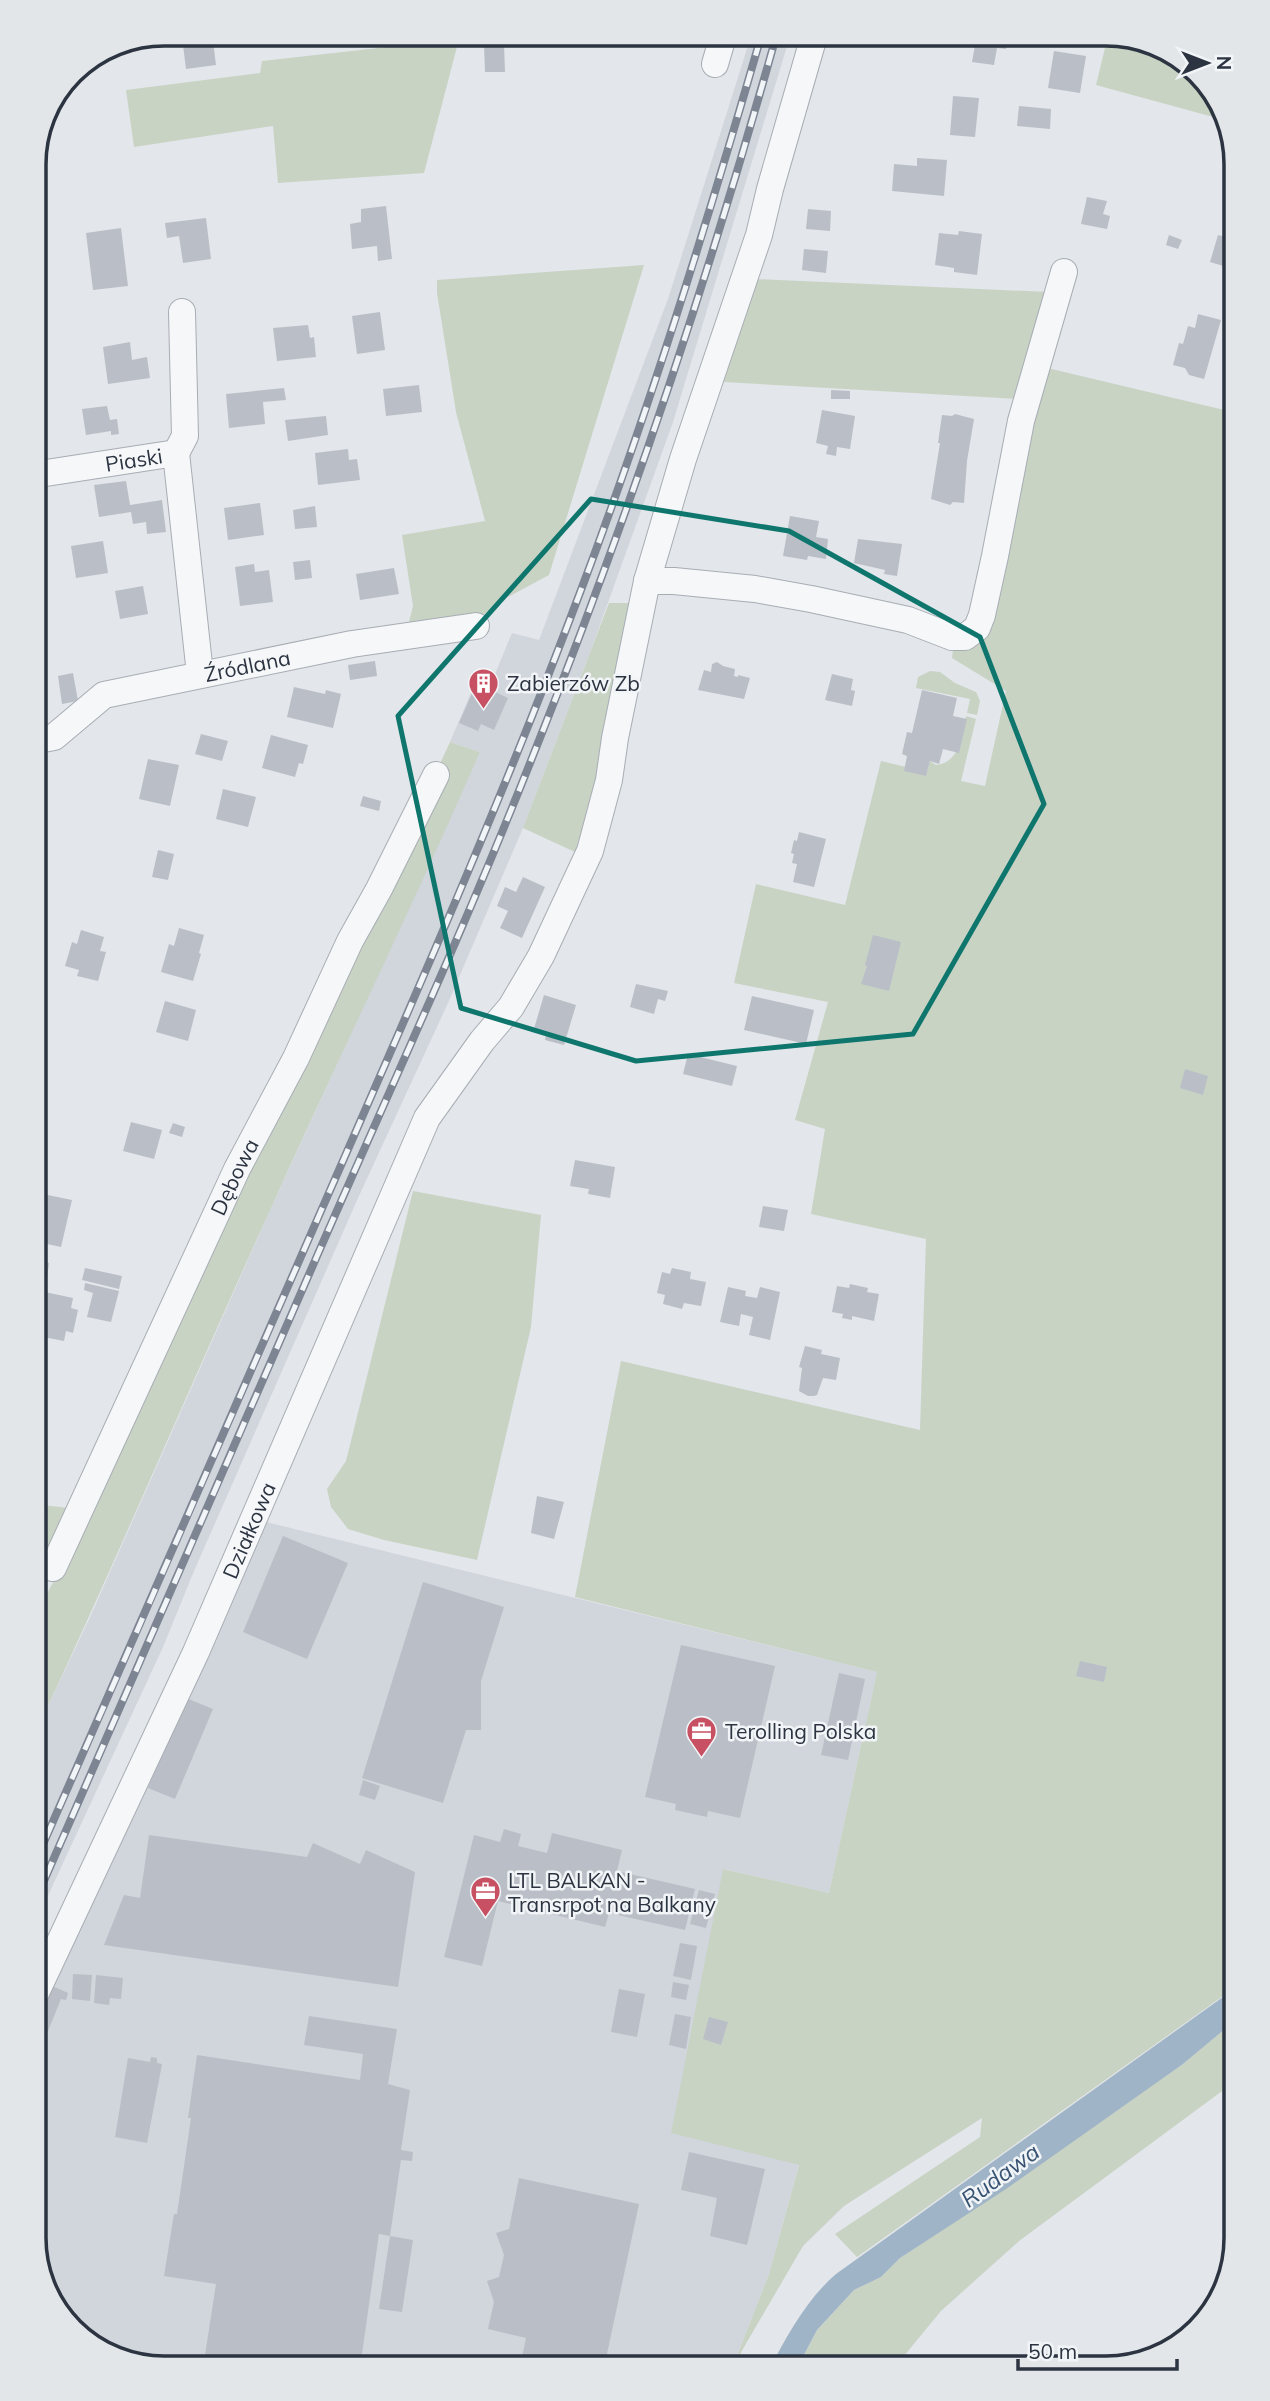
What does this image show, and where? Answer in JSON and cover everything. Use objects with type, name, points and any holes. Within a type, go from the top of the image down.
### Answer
[{"type":"street","points":[[715,64],[720,46]]},
{"type":"street","name":"Działkowa","points":[[46,1971],[196,1652],[427,1118],[466,1062],[511,1007],[541,956],[590,851],[609,780],[647,581],[683,459],[759,235],[811,46]]},
{"type":"street","points":[[647,581],[755,589],[908,620],[951,637],[965,637],[977,628],[982,615],[1021,421],[1064,272]]},
{"type":"street","name":"Piaski","points":[[46,473],[176,453],[185,436],[182,312]]},
{"type":"street","points":[[176,453],[200,674]]},
{"type":"street","name":"Źródlana","points":[[46,739],[54,737],[104,695],[352,644],[476,626]]},
{"type":"street","name":"Dębowa","points":[[46,1566],[53,1568],[237,1169],[296,1058],[350,941],[436,775]]},
{"type":"highlighted area","points":[[591,499],[789,531],[980,637],[1044,804],[913,1034],[636,1061],[461,1008],[398,716]]},
{"type":"shaded area","points":[[748,46],[787,46],[673,422],[523,828],[448,1003],[358,1198],[194,1571],[163,1647],[46,1900],[46,1710],[267,1217],[480,752],[450,742],[479,674],[493,679],[512,633],[539,640],[668,299]]},
{"type":"shaded area","points":[[262,1521],[877,1672],[829,1893],[724,1869],[799,2164],[769,2274],[737,2356],[156,2355],[126,2349],[104,2340],[80,2321],[61,2297],[48,2261],[46,1990],[128,1817]]},
{"type":"green space","points":[[396,46],[457,46],[424,173],[278,183],[273,126],[134,147],[126,90],[260,73],[262,61]]},
{"type":"green space","points":[[1096,46],[1114,46],[1152,54],[1172,66],[1172,98],[1204,98],[1216,118],[1096,85],[1105,48]]},
{"type":"green space","points":[[644,265],[549,575],[506,598],[476,620],[407,630],[413,606],[402,535],[485,521],[456,412],[437,280]]},
{"type":"green space","points":[[754,279],[1049,292],[1019,399],[724,382]]},
{"type":"green space","points":[[1043,367],[1224,410],[1224,1995],[857,2257],[835,2234],[980,2137],[982,2118],[844,2206],[803,2246],[737,2356],[769,2274],[799,2165],[671,2133],[723,1869],[829,1893],[877,1672],[575,1597],[621,1361],[920,1430],[926,1239],[811,1214],[825,1129],[795,1120],[828,1002],[734,983],[756,884],[845,905],[881,761],[927,772],[930,761],[936,765],[944,763],[955,754],[966,716],[976,719],[961,781],[985,786],[1006,691],[952,658],[954,642],[981,637]]},
{"type":"green space","points":[[609,603],[629,603],[594,793],[575,852],[523,828]]},
{"type":"green space","points":[[930,671],[940,672],[955,683],[976,692],[980,701],[977,715],[967,713],[970,699],[916,688],[918,677]]},
{"type":"green space","points":[[450,742],[480,752],[293,1159],[46,1710],[46,1595],[90,1515],[210,1242],[361,935]]},
{"type":"green space","points":[[413,1191],[541,1215],[531,1327],[477,1560],[384,1540],[348,1529],[331,1507],[327,1489],[346,1461]]},
{"type":"green space","points":[[46,1505],[69,1508],[46,1553]]},
{"type":"green space","points":[[1224,2030],[1224,2090],[1019,2241],[941,2311],[904,2356],[803,2356],[817,2330],[854,2290],[881,2277],[900,2258],[1183,2064]]},
{"type":"water","name":"Rudawa","points":[[1224,1996],[1224,2030],[1183,2064],[1006,2189],[900,2258],[881,2277],[854,2290],[817,2330],[803,2356],[777,2356],[807,2306],[836,2274]]},
{"type":"building","points":[[183,46],[214,46],[216,65],[186,69]]},
{"type":"building","points":[[484,46],[504,46],[505,72],[485,72]]},
{"type":"building","points":[[975,46],[1006,46],[1006,49],[997,48],[994,65],[972,62]]},
{"type":"building","points":[[1054,51],[1086,56],[1080,93],[1048,88]]},
{"type":"building","points":[[953,96],[979,98],[975,137],[950,135]]},
{"type":"building","points":[[1019,106],[1051,109],[1050,129],[1017,126]]},
{"type":"building","points":[[917,158],[947,160],[944,196],[892,191],[894,164],[917,166]]},
{"type":"building","points":[[1087,197],[1107,201],[1103,214],[1110,216],[1107,229],[1081,224]]},
{"type":"building","points":[[386,206],[392,259],[378,261],[377,246],[352,249],[350,224],[361,222],[361,209]]},
{"type":"building","points":[[808,209],[831,211],[830,231],[806,229]]},
{"type":"building","points":[[206,218],[211,259],[183,263],[179,236],[167,238],[165,223]]},
{"type":"building","points":[[121,228],[128,286],[93,290],[86,233]]},
{"type":"building","points":[[959,231],[982,234],[977,275],[954,272],[954,268],[935,265],[939,233],[958,235]]},
{"type":"building","points":[[1169,235],[1182,240],[1178,249],[1166,245]]},
{"type":"building","points":[[1218,235],[1224,237],[1224,266],[1210,262]]},
{"type":"building","points":[[804,249],[828,251],[826,273],[802,270]]},
{"type":"building","points":[[380,312],[385,350],[357,354],[352,316]]},
{"type":"building","points":[[1198,314],[1221,320],[1204,379],[1189,375],[1185,368],[1173,365],[1179,343],[1183,344],[1188,326],[1195,328]]},
{"type":"building","points":[[308,325],[310,338],[314,337],[316,357],[277,361],[273,328]]},
{"type":"building","points":[[130,342],[132,360],[147,357],[150,378],[108,384],[103,347]]},
{"type":"building","points":[[419,385],[422,412],[386,416],[383,389]]},
{"type":"building","points":[[284,388],[286,400],[263,402],[265,424],[229,428],[226,394]]},
{"type":"building","points":[[831,390],[850,391],[850,399],[831,399]]},
{"type":"building","points":[[107,406],[110,420],[117,419],[119,434],[111,435],[111,431],[86,435],[82,409]]},
{"type":"building","points":[[822,410],[855,416],[850,449],[837,447],[836,456],[826,454],[828,446],[816,443]]},
{"type":"building","points":[[955,414],[974,419],[964,503],[953,502],[950,505],[931,499],[942,415]]},
{"type":"building","points":[[326,416],[328,435],[288,441],[285,420]]},
{"type":"building","points":[[348,449],[349,460],[357,459],[360,480],[318,485],[315,453]]},
{"type":"building","points":[[126,481],[130,505],[162,500],[166,532],[147,534],[146,522],[133,524],[131,512],[99,517],[94,485]]},
{"type":"building","points":[[260,503],[264,535],[228,540],[224,508]]},
{"type":"building","points":[[315,506],[317,527],[295,529],[293,510]]},
{"type":"building","points":[[790,516],[819,521],[816,537],[828,539],[826,559],[808,556],[807,560],[783,556]]},
{"type":"building","points":[[858,539],[902,544],[897,576],[884,574],[885,570],[854,563]]},
{"type":"building","points":[[103,541],[108,573],[76,578],[71,546]]},
{"type":"building","points":[[310,560],[312,578],[295,580],[293,562]]},
{"type":"building","points":[[254,564],[255,572],[269,570],[273,602],[240,606],[235,567]]},
{"type":"building","points":[[394,568],[399,594],[360,600],[356,574]]},
{"type":"building","points":[[143,586],[148,614],[120,619],[115,591]]},
{"type":"building","points":[[375,661],[377,676],[350,680],[348,665]]},
{"type":"building","points":[[717,662],[735,669],[734,676],[750,678],[744,699],[698,690],[704,670],[711,672],[712,664]]},
{"type":"building","points":[[73,673],[78,701],[62,704],[58,676]]},
{"type":"building","points":[[832,674],[853,679],[851,690],[855,691],[852,706],[825,700]]},
{"type":"building","name":"Zabierzów Zb","points":[[479,677],[498,685],[495,692],[508,698],[494,730],[481,724],[478,731],[459,723]]},
{"type":"building","points":[[294,687],[325,694],[326,690],[341,694],[333,728],[287,717]]},
{"type":"building","points":[[922,690],[957,698],[953,716],[967,719],[959,753],[943,749],[939,764],[930,761],[926,776],[904,771],[907,756],[902,754],[907,732],[912,733]]},
{"type":"building","points":[[201,734],[228,741],[222,761],[195,754]]},
{"type":"building","points":[[271,735],[308,745],[303,764],[299,763],[295,777],[262,768]]},
{"type":"building","points":[[148,759],[179,765],[170,806],[139,799]]},
{"type":"building","points":[[223,789],[256,797],[248,827],[216,819]]},
{"type":"building","points":[[363,796],[381,801],[379,811],[360,806]]},
{"type":"building","points":[[799,832],[826,839],[814,887],[793,882],[797,864],[792,863],[794,854],[791,853]]},
{"type":"building","points":[[158,850],[174,854],[168,880],[152,877]]},
{"type":"building","points":[[523,877],[545,887],[522,938],[500,928],[508,911],[497,906],[505,887],[516,892]]},
{"type":"building","points":[[179,928],[204,935],[193,981],[161,972],[169,944],[174,946]]},
{"type":"building","points":[[81,930],[104,937],[100,951],[106,952],[98,981],[77,976],[79,970],[65,966],[72,942],[77,944]]},
{"type":"building","points":[[873,935],[901,942],[889,991],[861,984]]},
{"type":"building","points":[[636,984],[668,991],[665,1001],[658,999],[654,1014],[630,1007]]},
{"type":"building","points":[[544,995],[576,1005],[564,1045],[545,1040],[546,1035],[533,1032]]},
{"type":"building","points":[[752,996],[814,1010],[806,1044],[744,1030]]},
{"type":"building","points":[[165,1001],[196,1010],[188,1041],[156,1032]]},
{"type":"building","points":[[688,1054],[737,1066],[732,1086],[683,1074]]},
{"type":"building","points":[[1185,1069],[1208,1076],[1203,1095],[1180,1088]]},
{"type":"building","points":[[131,1122],[162,1130],[154,1159],[123,1151]]},
{"type":"building","points":[[173,1123],[185,1127],[182,1137],[169,1133]]},
{"type":"building","points":[[575,1160],[615,1167],[610,1198],[588,1194],[589,1189],[570,1186]]},
{"type":"building","points":[[46,1195],[72,1200],[61,1247],[46,1244]]},
{"type":"building","points":[[763,1206],[788,1210],[784,1231],[759,1227]]},
{"type":"building","points":[[46,1262],[49,1263],[46,1285]]},
{"type":"building","points":[[85,1268],[122,1276],[119,1289],[82,1280]]},
{"type":"building","points":[[672,1268],[691,1272],[690,1279],[706,1282],[701,1306],[684,1303],[682,1309],[663,1304],[665,1295],[657,1293],[662,1272],[670,1274]]},
{"type":"building","points":[[85,1283],[119,1291],[111,1322],[87,1317],[93,1293],[84,1290]]},
{"type":"building","points":[[850,1284],[879,1294],[874,1321],[852,1316],[852,1320],[842,1318],[843,1314],[832,1312],[837,1286],[849,1288]]},
{"type":"building","points":[[728,1287],[746,1291],[745,1296],[757,1298],[760,1287],[780,1292],[770,1340],[749,1335],[753,1317],[741,1314],[739,1326],[720,1322]]},
{"type":"building","points":[[46,1292],[73,1298],[71,1308],[78,1310],[73,1333],[66,1331],[64,1341],[46,1338]]},
{"type":"building","points":[[805,1346],[822,1350],[821,1354],[840,1358],[836,1380],[823,1378],[817,1395],[814,1396],[799,1391],[802,1368],[799,1367]]},
{"type":"building","points":[[537,1496],[564,1502],[554,1539],[531,1533]]},
{"type":"building","points":[[283,1536],[348,1563],[307,1659],[243,1632]]},
{"type":"building","points":[[423,1582],[504,1607],[481,1681],[481,1730],[466,1730],[443,1803],[362,1778]]},
{"type":"building","points":[[681,1645],[775,1666],[740,1818],[708,1811],[707,1817],[675,1810],[676,1804],[645,1797]]},
{"type":"building","points":[[1080,1661],[1107,1667],[1104,1682],[1076,1676]]},
{"type":"building","points":[[839,1673],[865,1679],[848,1760],[821,1755]]},
{"type":"building","points":[[186,1698],[213,1709],[175,1799],[148,1788]]},
{"type":"building","points":[[363,1780],[380,1786],[375,1800],[359,1795]]},
{"type":"building","points":[[504,1829],[521,1834],[518,1846],[547,1853],[552,1833],[622,1850],[617,1871],[695,1889],[685,1930],[609,1913],[605,1927],[498,1901],[482,1966],[444,1957],[474,1835],[500,1842]]},
{"type":"building","points":[[149,1835],[307,1857],[313,1843],[360,1864],[366,1850],[415,1872],[398,1987],[104,1945],[124,1895],[140,1898]]},
{"type":"building","points":[[699,1890],[715,1894],[706,1928],[690,1924]]},
{"type":"building","points":[[680,1943],[697,1946],[691,1980],[673,1976]]},
{"type":"building","points":[[73,1974],[92,1975],[90,2001],[72,1999]]},
{"type":"building","points":[[96,1975],[123,1978],[121,1999],[110,1998],[109,2005],[94,2003]]},
{"type":"building","points":[[673,1982],[689,1985],[686,2000],[671,1997]]},
{"type":"building","points":[[50,1985],[68,1993],[66,2000],[61,1999],[46,2036],[46,1995]]},
{"type":"building","points":[[619,1989],[645,1994],[637,2037],[611,2032]]},
{"type":"building","points":[[675,2014],[691,2017],[686,2049],[669,2045]]},
{"type":"building","points":[[309,2016],[397,2029],[388,2084],[410,2090],[401,2150],[413,2152],[412,2161],[401,2160],[390,2236],[379,2234],[362,2355],[205,2355],[216,2284],[164,2276],[174,2214],[177,2214],[197,2055],[360,2080],[363,2054],[304,2045]]},
{"type":"building","points":[[709,2017],[728,2022],[721,2045],[703,2039]]},
{"type":"building","points":[[151,2057],[157,2058],[157,2063],[162,2064],[147,2143],[115,2137],[128,2058],[150,2062]]},
{"type":"building","points":[[689,2152],[765,2169],[747,2245],[710,2236],[717,2198],[681,2190]]},
{"type":"building","points":[[519,2178],[639,2204],[607,2355],[522,2355],[526,2338],[488,2329],[494,2302],[487,2281],[499,2277],[504,2255],[496,2233],[509,2229]]},
{"type":"building","points":[[390,2236],[413,2240],[402,2312],[379,2309]]},
{"type":"railway","points":[[46,1837],[426,969],[552,667],[654,383],[721,174],[758,46]]},
{"type":"railway","points":[[46,1876],[455,943],[569,665],[634,487],[695,307],[773,46]]},
{"type":"place","name":"Zabierzów Zb","points":[[484,710]]},
{"type":"place","name":"Terolling Polska","points":[[702,1758]]},
{"type":"place","name":"LTL BALKAN - Transrpot na Balkany","points":[[485,1919]]}]
